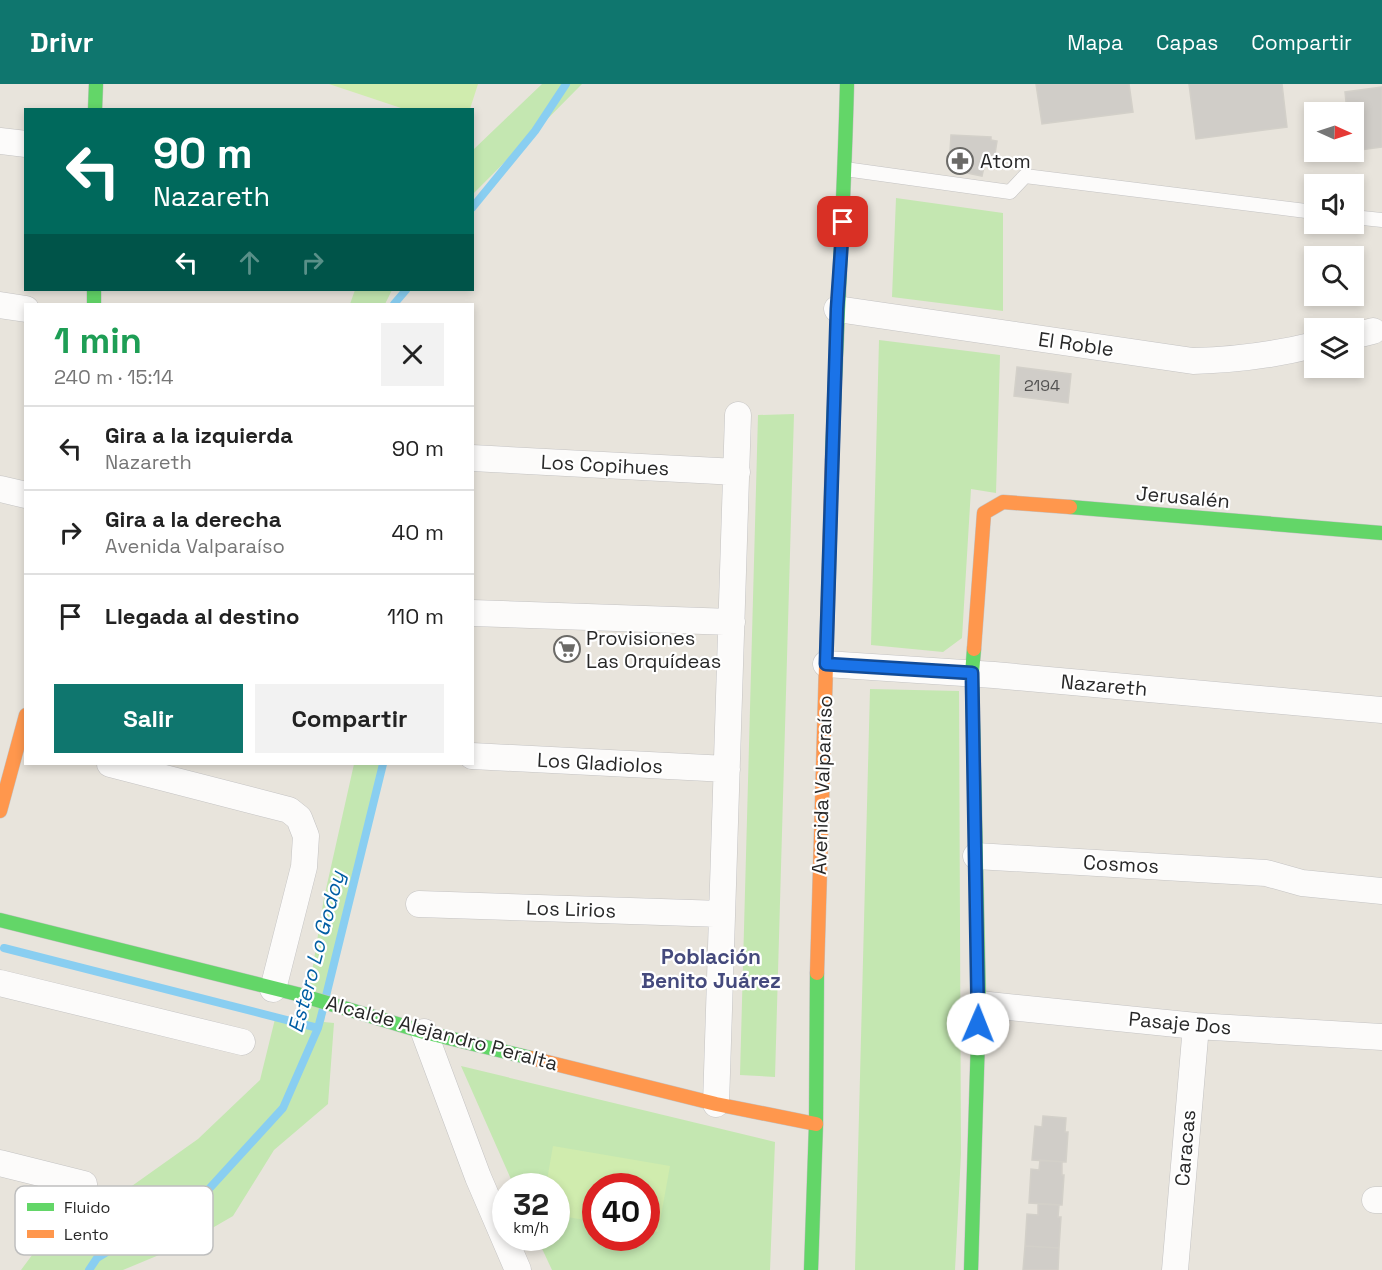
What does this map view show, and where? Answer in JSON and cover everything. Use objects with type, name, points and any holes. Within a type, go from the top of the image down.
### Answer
[{"type":"main road","points":[[95,108],[96,84]]},
{"type":"main road","name":"Avenida Valparaíso","points":[[811,1270],[816,1124],[816,1010],[837,309],[848,84]]},
{"type":"main road","name":"Jerusalén","points":[[972,673],[984,513],[1003,502],[1382,533]]},
{"type":"main road","points":[[971,1270],[979,1004],[972,673]]},
{"type":"main road","points":[[0,811],[15,739],[24,720]]},
{"type":"main road","name":"Alcalde Alejandro Peralta","points":[[0,920],[356,1010],[424,1032],[716,1104],[816,1124]]},
{"type":"street","points":[[0,141],[24,144]]},
{"type":"street","points":[[0,305],[24,309]]},
{"type":"street","name":"El Roble","points":[[837,309],[1193,361],[1231,360],[1304,348]]},
{"type":"street","points":[[716,1104],[738,415]]},
{"type":"street","name":"Los Copihues","points":[[474,458],[737,472]]},
{"type":"street","points":[[0,489],[24,495]]},
{"type":"street","points":[[474,613],[732,622]]},
{"type":"street","name":"Nazareth","points":[[826,664],[972,673],[1382,710]]},
{"type":"street","name":"Los Gladiolos","points":[[474,756],[726,769]]},
{"type":"street","points":[[114,765],[289,810],[299,818],[306,836],[304,867],[285,992]]},
{"type":"street","name":"Cosmos","points":[[976,856],[1266,873],[1302,883],[1382,891]]},
{"type":"street","name":"Los Lirios","points":[[419,904],[722,914]]},
{"type":"street","points":[[0,983],[242,1042]]},
{"type":"street","name":"Pasaje Dos","points":[[979,1004],[1196,1026],[1382,1037]]},
{"type":"street","name":"Caracas","points":[[1175,1270],[1196,1026]]},
{"type":"street","points":[[424,1032],[478,1177],[518,1270]]},
{"type":"street","points":[[0,1163],[84,1184]]},
{"type":"lane","points":[[845,169],[1010,192],[1025,176],[1304,211]]},
{"type":"lane","points":[[1364,218],[1382,220]]},
{"type":"green space","points":[[329,84],[478,84],[470,108],[401,108]]},
{"type":"green space","points":[[542,84],[582,84],[474,193],[474,149]]},
{"type":"green space","points":[[896,198],[1003,213],[1003,311],[892,297]]},
{"type":"green space","points":[[355,291],[392,291],[386,303],[350,303]]},
{"type":"green space","points":[[879,340],[1000,355],[996,493],[971,489],[962,638],[943,652],[871,645]]},
{"type":"green space","points":[[794,414],[775,1077],[740,1075],[758,415]]},
{"type":"green space","points":[[870,689],[959,691],[961,1154],[955,1270],[855,1270]]},
{"type":"green space","points":[[354,765],[380,765],[342,916],[324,1022],[334,1023],[328,1104],[274,1150],[233,1216],[213,1228],[213,1186],[132,1186],[198,1139],[260,1080],[275,1019],[304,1021],[324,898]]},
{"type":"green space","points":[[461,1066],[775,1142],[770,1270],[552,1270],[543,1251],[570,1251],[570,1173],[508,1173]]},
{"type":"green space","points":[[553,1146],[670,1166],[660,1221],[660,1173],[582,1173],[582,1220],[570,1217],[570,1173],[548,1173]]},
{"type":"green space","points":[[32,1255],[159,1255],[123,1270],[21,1270]]},
{"type":"building","points":[[1036,84],[1129,84],[1133,112],[1042,124]]},
{"type":"building","points":[[1189,84],[1282,84],[1287,127],[1196,139]]},
{"type":"building","points":[[1382,87],[1382,147],[1364,149],[1364,102],[1346,102],[1345,92]]},
{"type":"building","points":[[951,135],[991,137],[991,140],[997,141],[994,160],[986,158],[982,176],[952,170],[954,150],[950,151]]},
{"type":"building","points":[[1017,367],[1071,374],[1068,403],[1014,396]]},
{"type":"building","points":[[1043,1116],[1066,1118],[1065,1132],[1068,1132],[1066,1162],[1032,1160],[1035,1126],[1042,1127]]},
{"type":"building","points":[[1040,1160],[1062,1162],[1062,1175],[1064,1175],[1062,1205],[1029,1203],[1031,1169],[1039,1170]]},
{"type":"building","points":[[1038,1204],[1059,1205],[1058,1217],[1061,1217],[1059,1248],[1025,1246],[1027,1214],[1038,1215]]},
{"type":"building","points":[[1025,1246],[1059,1248],[1058,1270],[1023,1270]]},
{"type":"waterway","name":"Estero Lo Godoy","points":[[474,206],[535,131],[566,84]]},
{"type":"waterway","name":"Estero Lo Godoy","points":[[395,303],[405,291]]},
{"type":"waterway","name":"Estero Lo Godoy","points":[[326,996],[383,765]]},
{"type":"waterway","points":[[4,948],[318,1028]]},
{"type":"waterway","name":"Estero Lo Godoy","points":[[212,1186],[283,1108],[318,1028],[323,1009]]},
{"type":"waterway","name":"Estero Lo Godoy","points":[[89,1270],[102,1255]]},
{"type":"traffic: fast","points":[[95,108],[96,84]]},
{"type":"traffic: fast","points":[[832,460],[847,84]]},
{"type":"traffic: fast","points":[[94,291],[94,303]]},
{"type":"traffic: fast","points":[[1070,507],[1382,533]]},
{"type":"traffic: fast","points":[[971,1270],[979,1004],[972,673],[974,649]]},
{"type":"traffic: fast","points":[[0,920],[297,994],[424,1032],[531,1058]]},
{"type":"traffic: fast","points":[[811,1270],[816,1124],[817,973]]},
{"type":"traffic: slow","points":[[817,973],[832,460]]},
{"type":"traffic: slow","points":[[974,649],[984,513],[1003,502],[1070,507]]},
{"type":"traffic: slow","points":[[0,811],[24,722]]},
{"type":"traffic: slow","points":[[531,1058],[716,1104],[816,1124]]},
{"type":"place","name":"Atom","points":[[960,161]]},
{"type":"place","name":"Provisiones Las Orquídeas","points":[[567,649]]},
{"type":"district","name":"Población Benito Juárez","points":[[711,968]]},
{"type":"route","points":[[843,222],[837,309],[826,664],[972,673],[978,1024]]}]
